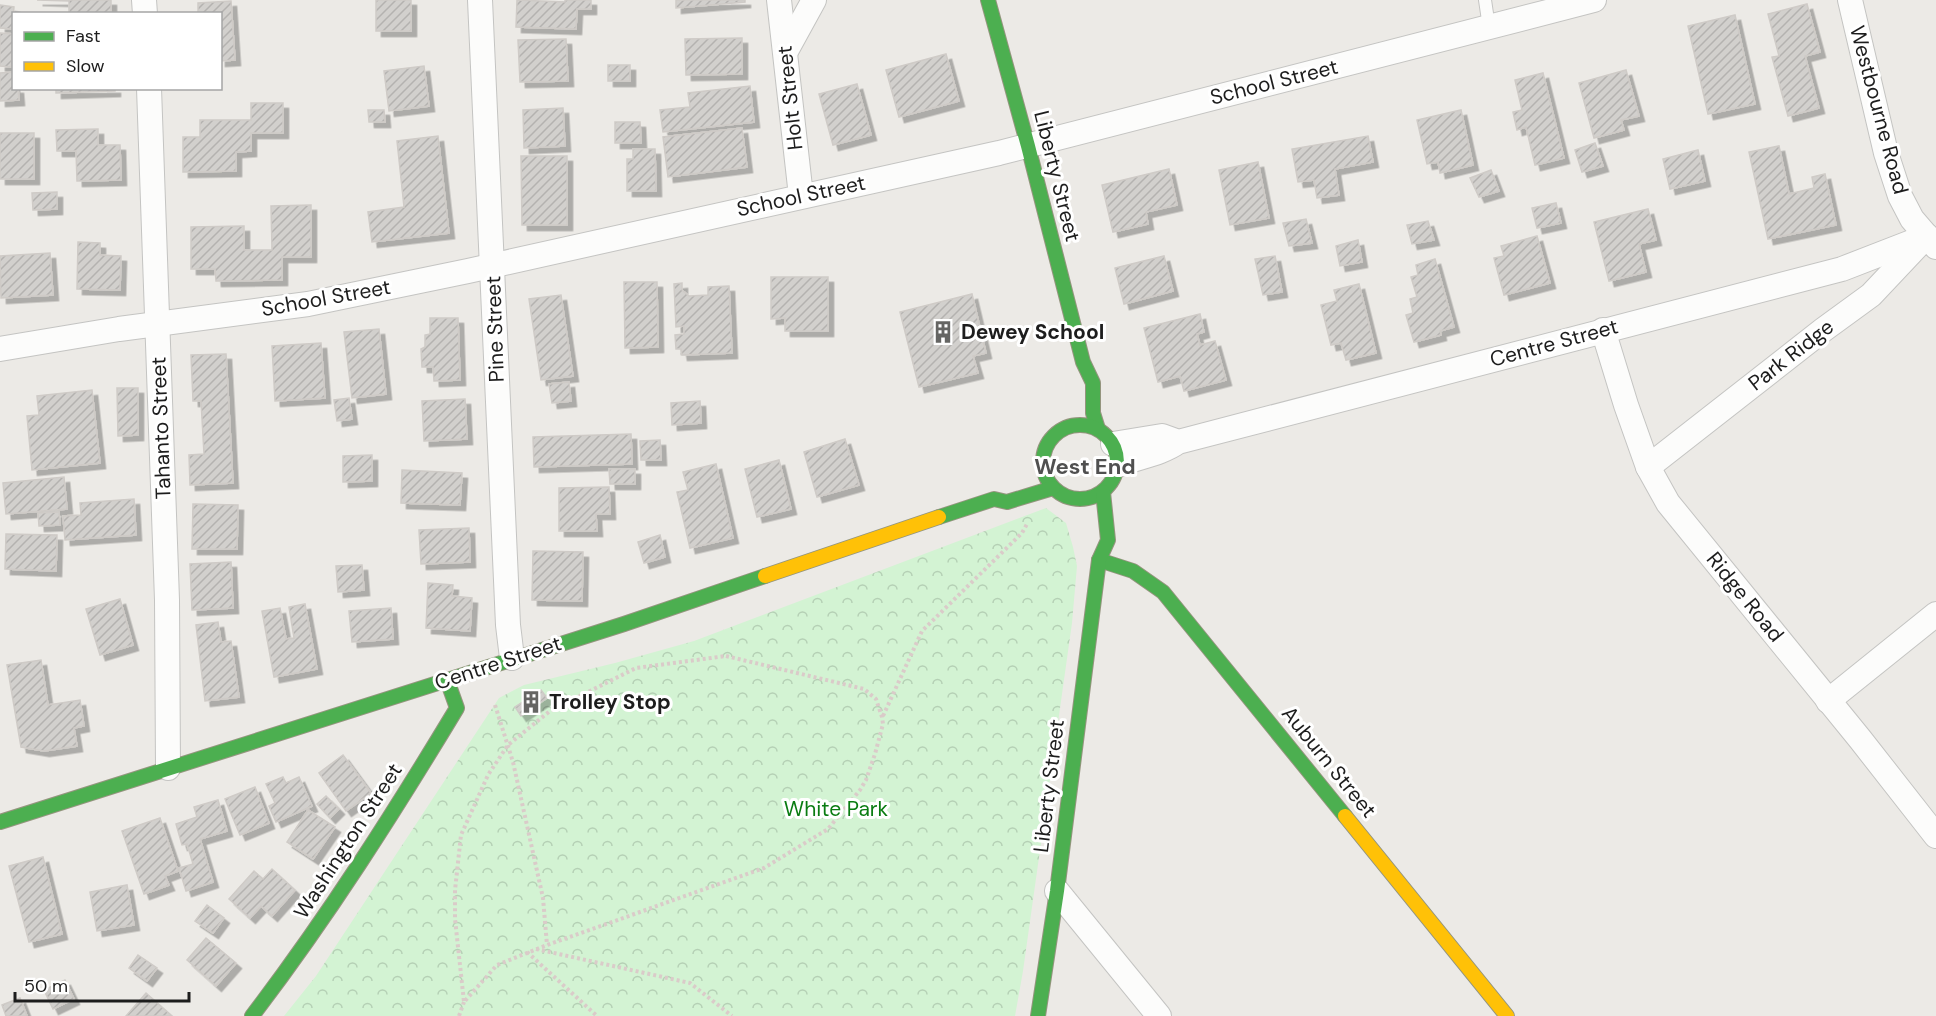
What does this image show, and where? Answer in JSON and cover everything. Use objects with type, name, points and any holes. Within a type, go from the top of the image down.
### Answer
[{"type":"street","name":"Pine Street","points":[[480,0],[508,625],[512,658]]},
{"type":"street","name":"Holt Street","points":[[779,0],[801,196]]},
{"type":"street","points":[[786,51],[814,0]]},
{"type":"street","name":"Liberty Street","points":[[988,0],[1083,362],[1093,382],[1093,413],[1110,446]]},
{"type":"street","name":"School Street","points":[[0,349],[158,324],[308,304],[492,265],[1028,146],[1594,0]]},
{"type":"street","name":"Westbourne Road","points":[[1850,0],[1886,153],[1900,196],[1912,219],[1931,241]]},
{"type":"street","name":"Tahanto Street","points":[[149,90],[167,600],[168,768]]},
{"type":"street","name":"Centre Street","points":[[1110,446],[1162,436],[1178,442],[1842,269],[1931,241]]},
{"type":"street","name":"Park Ridge","points":[[1648,467],[1822,330],[1871,295],[1931,241]]},
{"type":"street","name":"Ridge Road","points":[[1604,330],[1626,405],[1648,467],[1668,503],[1936,836]]},
{"type":"street","points":[[1073,381],[1083,362]]},
{"type":"street","points":[[1068,427],[1072,410]]},
{"type":"street","points":[[1025,476],[1035,471],[1051,439],[1059,431],[1078,425],[1110,446],[1116,475],[1103,492],[1094,497],[1073,499],[1053,488],[1043,469],[1043,459]]},
{"type":"street","points":[[994,500],[998,489],[1006,485]]},
{"type":"street","name":"Centre Street","points":[[0,822],[624,624],[994,500],[1007,502],[1053,488]]},
{"type":"street","name":"Liberty Street","points":[[1038,1016],[1057,891],[1099,560],[1108,540],[1103,492]]},
{"type":"street","points":[[1073,499],[1082,513]]},
{"type":"street","points":[[1088,546],[1099,560]]},
{"type":"street","name":"Auburn Street","points":[[1099,560],[1119,564],[1139,573],[1163,592],[1507,1016]]},
{"type":"street","points":[[1828,701],[1936,614]]},
{"type":"street","name":"Washington Street","points":[[252,1016],[295,961],[356,871],[457,708],[447,680]]},
{"type":"street","points":[[1057,891],[1159,1016]]},
{"type":"lane","points":[[1485,0],[1489,27]]},
{"type":"path","points":[[882,717],[922,631],[1022,533],[1028,524]]},
{"type":"path","points":[[459,1016],[464,1002],[496,965],[764,868],[828,829],[866,780],[883,724],[876,699],[864,689],[726,656],[636,668],[550,711],[508,746],[488,775],[461,835],[455,890],[455,919],[464,1002]]},
{"type":"path","points":[[495,705],[513,762],[543,898],[547,945]]},
{"type":"path","points":[[536,949],[690,983],[732,1016]]},
{"type":"path","points":[[527,952],[597,1016]]},
{"type":"green space","name":"White Park","points":[[1046,508],[1066,523],[1077,566],[1072,623],[1015,1016],[284,1016],[316,976],[499,698],[524,685],[694,641]]},
{"type":"building","points":[[37,0],[111,0],[111,12],[69,12],[69,1]]},
{"type":"building","points":[[376,0],[411,0],[411,31],[376,31]]},
{"type":"building","points":[[517,0],[565,2],[565,0],[591,0],[591,9],[577,9],[576,29],[516,27]]},
{"type":"building","points":[[676,0],[745,0],[745,2],[676,8]]},
{"type":"building","points":[[231,1],[235,60],[222,61],[222,12],[198,12],[198,3]]},
{"type":"building","points":[[1807,4],[1820,52],[1805,56],[1819,108],[1788,116],[1772,57],[1779,56],[1768,14]]},
{"type":"building","points":[[0,5],[14,7],[12,29],[0,28]]},
{"type":"building","points":[[1735,15],[1755,104],[1708,114],[1688,26]]},
{"type":"building","points":[[0,33],[12,34],[11,67],[0,66]]},
{"type":"building","points":[[742,38],[742,74],[686,75],[685,39]]},
{"type":"building","points":[[566,39],[568,81],[520,82],[518,40]]},
{"type":"building","points":[[946,54],[959,101],[899,117],[886,70]]},
{"type":"building","points":[[608,65],[630,65],[630,81],[608,81]]},
{"type":"building","points":[[424,66],[429,106],[389,111],[384,71]]},
{"type":"building","points":[[1626,70],[1639,116],[1621,120],[1624,130],[1594,138],[1579,83]]},
{"type":"building","points":[[12,72],[12,90],[18,90],[19,100],[0,101],[0,73]]},
{"type":"building","points":[[1543,73],[1564,158],[1535,165],[1526,127],[1517,130],[1513,112],[1522,110],[1515,80]]},
{"type":"building","points":[[857,84],[871,135],[833,145],[819,94]]},
{"type":"building","points":[[750,86],[754,122],[663,132],[660,110],[690,107],[688,93]]},
{"type":"building","points":[[56,90],[115,90],[115,91],[56,93]]},
{"type":"building","points":[[251,103],[283,103],[283,133],[251,133],[251,151],[236,152],[236,171],[183,172],[183,137],[200,137],[200,120],[251,120]]},
{"type":"building","points":[[563,108],[565,146],[524,148],[523,110]]},
{"type":"building","points":[[368,110],[384,110],[385,122],[369,122]]},
{"type":"building","points":[[1461,110],[1473,165],[1440,173],[1438,162],[1427,164],[1417,120]]},
{"type":"building","points":[[615,122],[640,122],[641,143],[615,143]]},
{"type":"building","points":[[742,128],[747,167],[668,177],[663,137]]},
{"type":"building","points":[[98,129],[98,145],[120,145],[121,180],[77,181],[76,151],[57,151],[56,130]]},
{"type":"building","points":[[0,133],[34,133],[34,179],[0,179]]},
{"type":"building","points":[[438,136],[449,233],[372,242],[368,212],[404,207],[397,141]]},
{"type":"building","points":[[1368,136],[1373,162],[1335,169],[1339,195],[1317,198],[1314,180],[1298,182],[1292,149]]},
{"type":"building","points":[[1595,143],[1603,166],[1582,172],[1575,150]]},
{"type":"building","points":[[1779,146],[1789,194],[1814,188],[1812,177],[1825,174],[1836,225],[1768,239],[1749,152]]},
{"type":"building","points":[[633,149],[655,149],[656,191],[627,191],[627,159],[633,159]]},
{"type":"building","points":[[1698,150],[1705,181],[1670,189],[1663,159]]},
{"type":"building","points":[[521,156],[567,156],[567,225],[522,225]]},
{"type":"building","points":[[1258,162],[1269,218],[1230,225],[1219,170]]},
{"type":"building","points":[[1169,169],[1177,205],[1146,212],[1148,224],[1113,232],[1102,185]]},
{"type":"building","points":[[1491,170],[1499,191],[1479,197],[1470,178]]},
{"type":"building","points":[[57,192],[57,209],[33,210],[32,193]]},
{"type":"building","points":[[1556,203],[1561,223],[1537,228],[1532,208]]},
{"type":"building","points":[[311,205],[311,257],[282,257],[282,280],[216,281],[215,269],[191,269],[191,227],[244,226],[244,250],[272,250],[271,206]]},
{"type":"building","points":[[1648,209],[1656,240],[1639,244],[1646,272],[1609,281],[1594,222]]},
{"type":"building","points":[[1306,219],[1312,243],[1289,246],[1283,223]]},
{"type":"building","points":[[1428,221],[1434,240],[1412,244],[1407,225]]},
{"type":"building","points":[[1537,236],[1550,283],[1504,295],[1494,258],[1504,256],[1501,246]]},
{"type":"building","points":[[1358,240],[1362,262],[1340,266],[1336,246]]},
{"type":"building","points":[[78,242],[100,243],[100,255],[121,256],[120,290],[77,289]]},
{"type":"building","points":[[50,253],[53,295],[1,298],[0,256]]},
{"type":"building","points":[[1164,256],[1173,291],[1124,304],[1115,268]]},
{"type":"building","points":[[1275,256],[1282,292],[1263,295],[1255,259]]},
{"type":"building","points":[[1435,259],[1454,327],[1440,331],[1441,335],[1414,342],[1406,315],[1413,313],[1410,299],[1417,297],[1411,277],[1418,275],[1416,265]]},
{"type":"building","points":[[771,277],[828,277],[828,331],[785,331],[785,318],[771,319]]},
{"type":"building","points":[[624,282],[657,282],[658,347],[625,348]]},
{"type":"building","points":[[682,283],[682,290],[689,296],[708,295],[708,287],[729,286],[732,353],[682,355],[681,349],[676,349],[675,335],[684,334],[684,326],[676,327],[674,284]]},
{"type":"building","points":[[1359,284],[1376,353],[1346,360],[1341,343],[1331,345],[1321,305],[1337,301],[1334,290]]},
{"type":"building","name":"Dewey School","points":[[972,294],[986,353],[973,356],[978,373],[919,387],[900,312]]},
{"type":"building","points":[[561,295],[573,376],[541,380],[529,299]]},
{"type":"building","points":[[1200,314],[1204,332],[1197,334],[1200,345],[1215,341],[1226,380],[1184,391],[1180,376],[1158,382],[1144,328]]},
{"type":"building","points":[[430,318],[458,318],[460,380],[434,381],[433,367],[422,367],[421,349],[425,347],[425,335],[430,334]]},
{"type":"building","points":[[379,329],[386,394],[352,398],[344,332]]},
{"type":"building","points":[[321,343],[325,398],[275,401],[272,346]]},
{"type":"building","points":[[226,354],[233,483],[190,485],[189,455],[204,454],[201,401],[193,401],[191,355]]},
{"type":"building","points":[[569,382],[571,401],[552,403],[549,384]]},
{"type":"building","points":[[117,388],[138,388],[138,435],[118,436]]},
{"type":"building","points":[[92,390],[100,463],[32,470],[27,416],[39,415],[37,396]]},
{"type":"building","points":[[349,398],[352,419],[337,421],[334,400]]},
{"type":"building","points":[[465,399],[467,439],[424,441],[422,401]]},
{"type":"building","points":[[700,401],[701,423],[672,425],[671,403]]},
{"type":"building","points":[[631,434],[632,464],[534,467],[533,437]]},
{"type":"building","points":[[845,439],[859,485],[817,497],[804,452]]},
{"type":"building","points":[[660,440],[661,460],[641,460],[640,441]]},
{"type":"building","points":[[372,455],[372,481],[343,482],[343,456]]},
{"type":"building","points":[[779,460],[791,509],[757,517],[745,469]]},
{"type":"building","points":[[716,464],[733,538],[690,548],[677,492],[688,490],[683,472]]},
{"type":"building","points":[[609,469],[635,469],[635,484],[610,484]]},
{"type":"building","points":[[402,470],[462,473],[460,505],[401,503]]},
{"type":"building","points":[[64,477],[67,509],[6,514],[3,483]]},
{"type":"building","points":[[609,487],[610,514],[596,514],[597,531],[559,531],[559,488]]},
{"type":"building","points":[[134,499],[136,535],[65,540],[63,516],[81,515],[80,503]]},
{"type":"building","points":[[193,504],[238,505],[237,549],[192,549]]},
{"type":"building","points":[[59,512],[60,525],[39,526],[38,513]]},
{"type":"building","points":[[469,528],[470,562],[421,564],[419,530]]},
{"type":"building","points":[[6,534],[57,535],[56,571],[5,569]]},
{"type":"building","points":[[660,535],[665,557],[644,563],[638,542]]},
{"type":"building","points":[[533,551],[583,552],[582,601],[532,600]]},
{"type":"building","points":[[231,562],[233,608],[192,610],[190,564]]},
{"type":"building","points":[[362,565],[364,590],[338,592],[336,566]]},
{"type":"building","points":[[428,583],[453,585],[452,596],[472,598],[470,631],[426,628]]},
{"type":"building","points":[[120,599],[133,645],[100,655],[86,609]]},
{"type":"building","points":[[305,604],[317,669],[274,677],[262,611],[280,608],[286,639],[294,638],[289,607]]},
{"type":"building","points":[[391,608],[393,639],[352,642],[349,611]]},
{"type":"building","points":[[218,622],[221,642],[231,641],[239,697],[205,701],[196,625]]},
{"type":"building","points":[[41,660],[48,705],[80,700],[84,726],[74,728],[77,746],[44,751],[21,747],[7,665]]},
{"type":"building","name":"Trolley Stop","points":[[541,690],[547,698],[521,716],[515,707]]},
{"type":"building","points":[[343,755],[371,793],[346,811],[319,773]]},
{"type":"building","points":[[283,777],[286,783],[299,777],[312,806],[276,822],[269,806],[275,803],[266,784]]},
{"type":"building","points":[[255,787],[269,823],[240,835],[225,799]]},
{"type":"building","points":[[326,796],[339,809],[330,818],[317,804]]},
{"type":"building","points":[[218,800],[227,831],[200,839],[213,882],[186,891],[179,868],[193,864],[187,844],[182,845],[176,824],[197,817],[194,807]]},
{"type":"building","points":[[308,810],[335,827],[313,859],[287,842]]},
{"type":"building","points":[[160,818],[178,871],[165,876],[169,885],[144,894],[122,831]]},
{"type":"building","points":[[43,857],[62,934],[29,942],[9,866]]},
{"type":"building","points":[[272,869],[295,890],[272,916],[261,906],[250,918],[229,899],[254,871],[263,879]]},
{"type":"building","points":[[127,885],[134,925],[97,931],[90,892]]},
{"type":"building","points":[[207,905],[224,918],[213,933],[195,921]]},
{"type":"building","points":[[206,938],[236,963],[216,986],[187,960]]},
{"type":"building","points":[[138,955],[157,968],[147,981],[129,968]]},
{"type":"building","points":[[65,980],[74,999],[53,1009],[44,990]]},
{"type":"building","points":[[146,993],[172,1016],[126,1016]]},
{"type":"building","points":[[20,998],[27,1016],[6,1016],[2,1005]]},
{"type":"traffic: fast","points":[[988,0],[1083,362],[1093,383],[1093,413],[1098,429]]},
{"type":"traffic: fast","points":[[1073,425],[1087,425],[1101,431],[1111,441],[1117,455],[1117,462],[1117,469],[1111,483],[1101,493],[1087,499],[1073,499],[1059,493],[1049,483],[1043,469],[1043,455],[1049,441],[1059,431],[1073,425]]},
{"type":"traffic: fast","points":[[939,517],[994,499],[1007,502],[1053,488]]},
{"type":"traffic: fast","points":[[1038,1016],[1057,891],[1099,560],[1108,540],[1103,492]]},
{"type":"traffic: fast","points":[[1099,560],[1133,571],[1163,592],[1345,816]]},
{"type":"traffic: fast","points":[[0,822],[624,624],[765,576]]},
{"type":"traffic: fast","points":[[252,1016],[359,865],[457,708],[447,680]]},
{"type":"traffic: slow","points":[[765,576],[939,517]]},
{"type":"traffic: slow","points":[[1345,816],[1507,1016]]},
{"type":"place","name":"Dewey School","points":[[943,332]]},
{"type":"place","name":"Trolley Stop","points":[[531,702]]},
{"type":"district","name":"West End","points":[[1085,466]]}]
